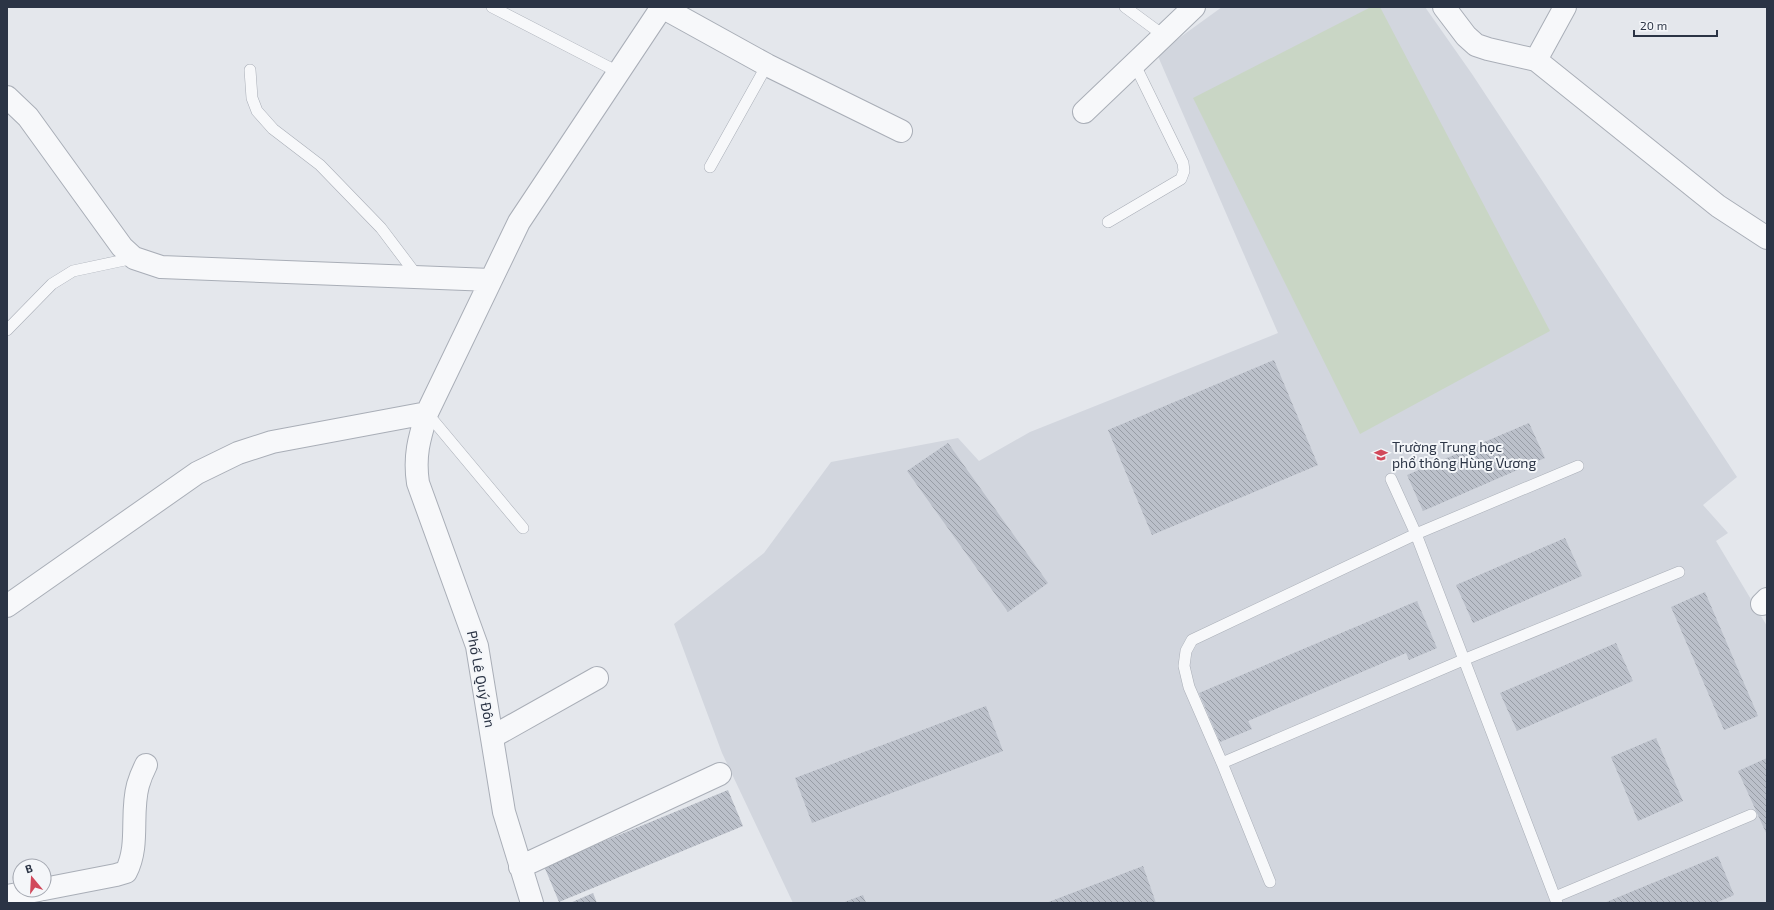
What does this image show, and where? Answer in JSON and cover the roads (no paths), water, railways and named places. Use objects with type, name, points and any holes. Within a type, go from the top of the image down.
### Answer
[{"type":"street","name":"Phố Lê Quý Đôn","points":[[532,903],[504,812],[473,634],[418,483],[415,465],[417,444],[427,413],[526,210],[662,7]]},
{"type":"street","points":[[662,7],[767,65],[901,131]]},
{"type":"street","points":[[1084,112],[1134,62],[1194,7]]},
{"type":"street","points":[[1444,7],[1466,36],[1476,45],[1536,60],[1718,206],[1767,238]]},
{"type":"street","points":[[1536,60],[1565,7]]},
{"type":"street","points":[[7,97],[28,117],[122,247],[134,258],[161,267],[491,280]]},
{"type":"street","points":[[7,606],[197,473],[238,453],[272,442],[427,413]]},
{"type":"street","points":[[492,737],[597,678]]},
{"type":"street","points":[[52,888],[116,876],[126,872],[131,861],[134,846],[137,786],[146,765]]},
{"type":"street","points":[[520,867],[720,774]]},
{"type":"lane","points":[[492,7],[618,72]]},
{"type":"lane","points":[[1125,7],[1163,35]]},
{"type":"lane","points":[[1108,222],[1181,179],[1184,171],[1183,163],[1134,62]]},
{"type":"lane","points":[[710,167],[767,65]]},
{"type":"lane","points":[[250,70],[252,98],[257,111],[273,129],[320,165],[381,228],[418,277]]},
{"type":"lane","points":[[7,330],[52,284],[73,271],[134,258]]},
{"type":"lane","points":[[427,413],[523,528]]},
{"type":"lane","points":[[1270,882],[1222,763],[1189,687],[1184,666],[1186,650],[1192,640],[1416,534],[1578,466]]},
{"type":"lane","points":[[1391,479],[1416,534],[1556,900],[1751,815]]},
{"type":"lane","points":[[1222,763],[1463,660],[1679,572]]},
{"type":"place","name":"Trường Trung học phổ thông Hùng Vương","points":[[1381,455]]}]
